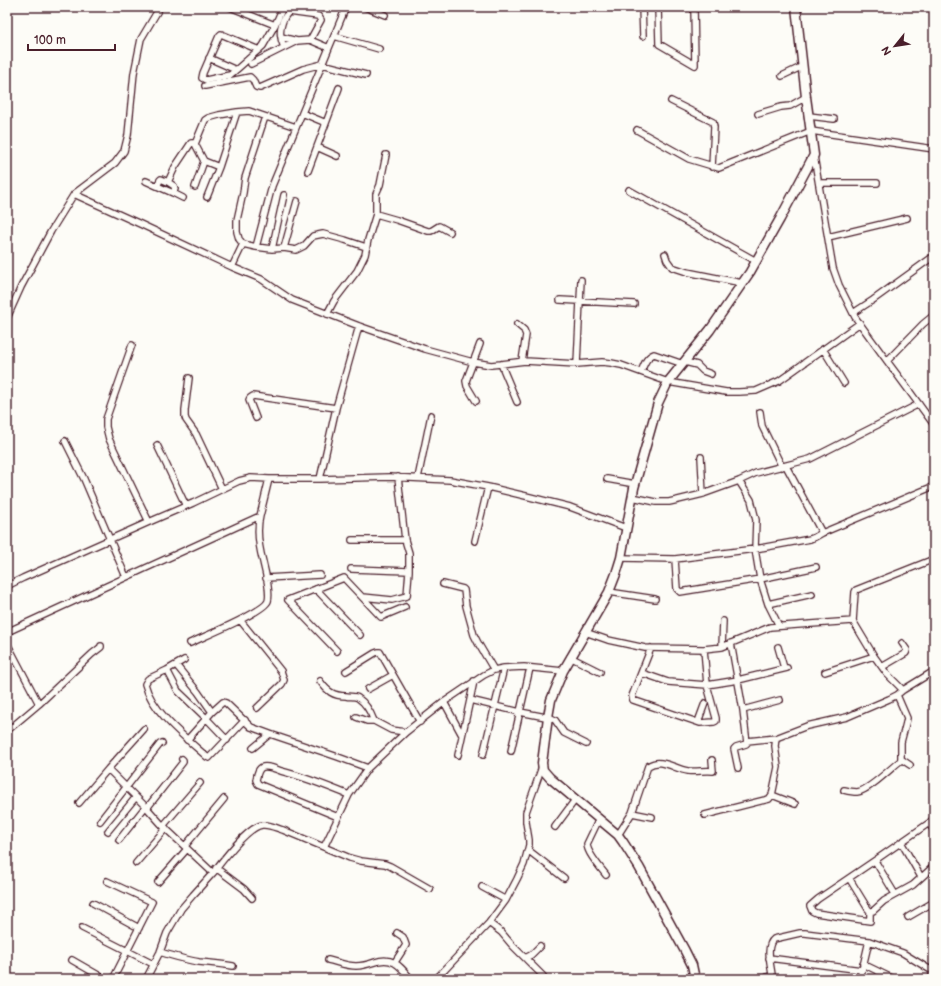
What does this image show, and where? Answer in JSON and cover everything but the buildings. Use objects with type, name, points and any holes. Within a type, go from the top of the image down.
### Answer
[{"type":"street","points":[[7,318],[21,287],[51,231],[74,194],[115,163],[124,151],[128,135],[134,73],[141,39],[160,7]]},
{"type":"street","points":[[230,7],[275,25]]},
{"type":"street","points":[[259,50],[221,34],[209,58],[202,78],[206,80],[230,75],[259,50],[268,39],[283,7]]},
{"type":"street","points":[[256,247],[272,186],[346,7]]},
{"type":"street","points":[[365,7],[385,15]]},
{"type":"street","points":[[642,7],[643,36]]},
{"type":"street","points":[[658,7],[659,44],[695,65],[694,7]]},
{"type":"street","points":[[796,7],[814,155],[833,268],[838,285],[860,323],[886,361],[934,425]]},
{"type":"street","points":[[284,47],[281,37],[281,26],[289,12],[320,17],[321,20],[310,40]]},
{"type":"street","points":[[334,36],[379,49]]},
{"type":"street","points":[[281,37],[297,41],[310,40],[329,48]]},
{"type":"street","points":[[251,64],[297,41]]},
{"type":"street","points":[[209,58],[236,70]]},
{"type":"street","points":[[205,86],[250,77],[254,80],[256,87],[260,88],[303,69],[322,64],[366,75]]},
{"type":"street","points":[[782,76],[803,66]]},
{"type":"street","points":[[308,171],[339,88]]},
{"type":"street","points":[[758,114],[781,106],[790,106],[806,97]]},
{"type":"street","points":[[671,101],[713,122],[712,167]]},
{"type":"street","points":[[195,144],[205,120],[219,115],[249,111],[296,127]]},
{"type":"street","points":[[207,198],[237,112]]},
{"type":"street","points":[[302,113],[326,123]]},
{"type":"street","points":[[809,116],[834,119]]},
{"type":"street","points":[[265,117],[245,178],[237,220],[237,232],[239,239],[243,244],[256,247],[296,250],[304,246],[313,236],[323,234],[366,247]]},
{"type":"street","points":[[637,130],[689,159],[719,168],[811,131],[934,149]]},
{"type":"street","points":[[168,182],[175,167],[191,143],[195,144]]},
{"type":"street","points":[[195,144],[204,161],[219,166]]},
{"type":"street","points":[[317,147],[337,156]]},
{"type":"street","points":[[327,314],[334,301],[357,271],[365,255],[376,214],[376,194],[380,184],[386,155]]},
{"type":"street","points":[[436,979],[468,947],[489,923],[506,900],[524,864],[529,840],[526,812],[542,767],[551,700],[562,671],[609,592],[616,574],[621,558],[635,484],[658,403],[668,382],[710,330],[756,261],[814,155]]},
{"type":"street","points":[[195,187],[204,161]]},
{"type":"street","points":[[157,186],[160,180],[168,182],[175,188],[173,193]]},
{"type":"street","points":[[146,181],[183,198]]},
{"type":"street","points":[[819,183],[877,183]]},
{"type":"street","points":[[629,190],[756,261]]},
{"type":"street","points":[[74,194],[261,279],[292,300],[359,326],[425,349],[473,362],[491,365],[525,360],[577,364],[602,362],[622,365],[668,382],[726,392],[756,391],[779,381],[860,323]]},
{"type":"street","points":[[272,249],[284,195]]},
{"type":"street","points":[[284,248],[297,201]]},
{"type":"street","points":[[376,214],[423,230],[431,231],[439,226],[450,232]]},
{"type":"street","points":[[828,237],[907,218]]},
{"type":"street","points":[[232,267],[243,244]]},
{"type":"street","points":[[665,254],[672,267],[687,272],[742,283]]},
{"type":"street","points":[[854,313],[934,256]]},
{"type":"street","points":[[577,364],[581,280]]},
{"type":"street","points":[[560,300],[634,304]]},
{"type":"street","points":[[886,361],[934,315]]},
{"type":"street","points":[[517,324],[524,330],[526,335],[522,361]]},
{"type":"street","points":[[320,479],[336,408],[359,326]]},
{"type":"street","points":[[476,401],[467,386],[466,381],[480,344]]},
{"type":"street","points":[[132,345],[106,419],[106,427],[109,438],[149,522]]},
{"type":"street","points":[[823,349],[844,383]]},
{"type":"street","points":[[641,372],[647,359],[654,354],[684,363],[697,365],[703,371],[711,374]]},
{"type":"street","points":[[501,364],[517,402]]},
{"type":"street","points":[[189,378],[184,410],[185,417],[196,434],[222,489]]},
{"type":"street","points":[[256,418],[249,400],[252,396],[336,408]]},
{"type":"street","points":[[632,497],[656,502],[669,502],[703,494],[756,473],[810,459],[919,404]]},
{"type":"street","points":[[760,412],[762,426],[822,533]]},
{"type":"street","points":[[418,478],[431,415]]},
{"type":"street","points":[[65,441],[84,479],[126,577]]},
{"type":"street","points":[[156,445],[186,506]]},
{"type":"street","points":[[701,457],[703,494]]},
{"type":"street","points":[[363,597],[392,600],[407,596],[409,571],[408,553],[405,540],[398,477]]},
{"type":"street","points":[[7,586],[222,489],[251,478],[320,479],[398,477],[450,480],[488,487],[570,507],[626,528]]},
{"type":"street","points":[[190,643],[262,608],[268,600],[266,578],[260,549],[259,523],[269,479]]},
{"type":"street","points":[[607,479],[635,484]]},
{"type":"street","points":[[739,481],[750,500],[756,520],[755,549],[760,579],[768,604],[779,626]]},
{"type":"street","points":[[621,558],[675,559],[755,549],[810,539],[934,486]]},
{"type":"street","points":[[475,541],[488,487]]},
{"type":"street","points":[[7,632],[260,516]]},
{"type":"street","points":[[352,540],[405,540]]},
{"type":"street","points":[[675,559],[677,590],[680,592],[760,579],[816,567]]},
{"type":"street","points":[[903,690],[887,674],[874,656],[853,621],[855,592],[856,590],[934,559]]},
{"type":"street","points":[[351,569],[409,571]]},
{"type":"street","points":[[266,578],[320,575]]},
{"type":"street","points":[[337,651],[288,600],[344,578],[381,617],[405,606]]},
{"type":"street","points":[[444,584],[464,590],[466,606],[476,640],[494,670]]},
{"type":"street","points":[[316,589],[360,635]]},
{"type":"street","points":[[609,592],[655,599]]},
{"type":"street","points":[[768,604],[812,594]]},
{"type":"street","points":[[240,620],[281,672],[284,680],[282,684],[257,708]]},
{"type":"street","points":[[722,647],[723,621]]},
{"type":"street","points":[[585,632],[608,640],[645,648],[704,649],[722,647],[770,626],[853,621]]},
{"type":"street","points":[[7,643],[39,704]]},
{"type":"street","points":[[731,643],[747,741]]},
{"type":"street","points":[[882,667],[906,653],[907,650],[902,643]]},
{"type":"street","points":[[7,731],[39,704],[101,646]]},
{"type":"street","points":[[642,673],[668,682],[707,685],[738,680],[786,668],[778,647]]},
{"type":"street","points":[[651,648],[632,696],[633,700],[698,722],[714,722],[716,721],[707,685],[704,649]]},
{"type":"street","points":[[346,671],[378,652],[381,653],[420,722]]},
{"type":"street","points":[[825,672],[874,656]]},
{"type":"street","points":[[570,657],[600,672]]},
{"type":"street","points":[[184,660],[148,679],[145,683],[152,701],[159,711],[187,740],[208,758],[245,720]]},
{"type":"street","points":[[176,665],[212,712]]},
{"type":"street","points":[[483,755],[504,668]]},
{"type":"street","points":[[324,847],[349,794],[368,768],[406,732],[444,702],[484,674],[494,670],[504,668],[530,668],[562,671]]},
{"type":"street","points":[[511,751],[530,668]]},
{"type":"street","points":[[167,670],[178,691],[227,740]]},
{"type":"street","points":[[738,768],[734,749],[746,744],[747,741],[776,738],[807,726],[847,717],[898,696],[903,690],[934,671]]},
{"type":"street","points":[[368,690],[393,675]]},
{"type":"street","points":[[934,679],[934,685]]},
{"type":"street","points":[[320,681],[325,688],[335,694],[358,698],[370,710],[374,722]]},
{"type":"street","points":[[458,755],[474,681]]},
{"type":"street","points":[[844,790],[853,792],[862,791],[877,781],[900,761],[901,742],[906,718],[898,696]]},
{"type":"street","points":[[470,700],[551,718],[555,720],[565,734],[586,744]]},
{"type":"street","points":[[743,710],[780,700]]},
{"type":"street","points":[[187,740],[206,718],[221,703],[224,702],[254,728],[368,768]]},
{"type":"street","points":[[444,702],[462,735]]},
{"type":"street","points":[[698,722],[705,703]]},
{"type":"street","points":[[356,717],[374,722],[391,730],[406,732]]},
{"type":"street","points":[[79,803],[144,729]]},
{"type":"street","points":[[253,748],[270,734]]},
{"type":"street","points":[[705,815],[769,799],[772,795],[778,767],[775,746],[776,738]]},
{"type":"street","points":[[100,821],[162,743]]},
{"type":"street","points":[[119,840],[183,762],[182,758]]},
{"type":"street","points":[[901,759],[910,766]]},
{"type":"street","points":[[618,836],[632,813],[647,768],[650,765],[654,763],[661,763],[689,771],[713,771],[712,760]]},
{"type":"street","points":[[338,817],[258,784],[256,780],[257,773],[260,768],[263,767],[276,769],[349,794]]},
{"type":"street","points":[[542,767],[550,778],[599,819],[618,836],[626,846],[685,951],[695,979]]},
{"type":"street","points":[[108,769],[164,827],[186,847],[215,871],[244,889],[252,898]]},
{"type":"street","points":[[136,863],[200,783]]},
{"type":"street","points":[[772,795],[795,804]]},
{"type":"street","points":[[108,831],[136,797]]},
{"type":"street","points":[[158,882],[224,799]]},
{"type":"street","points":[[555,827],[575,800]]},
{"type":"street","points":[[632,813],[652,817]]},
{"type":"street","points":[[849,878],[870,911],[870,921],[816,913],[812,911],[810,906],[818,899],[849,878],[875,861],[934,818]]},
{"type":"street","points":[[599,819],[587,847],[606,875]]},
{"type":"street","points":[[929,823],[934,831]]},
{"type":"street","points":[[146,979],[160,952],[167,933],[181,910],[245,835],[253,828],[260,825],[272,826],[350,858],[360,861],[385,864],[430,889]]},
{"type":"street","points":[[901,842],[921,877]]},
{"type":"street","points":[[528,850],[564,878]]},
{"type":"street","points":[[875,861],[895,894]]},
{"type":"street","points":[[870,911],[913,884],[934,866]]},
{"type":"street","points":[[106,881],[152,902],[113,979]]},
{"type":"street","points":[[482,887],[506,900]]},
{"type":"street","points":[[908,917],[934,902]]},
{"type":"street","points":[[93,903],[139,928]]},
{"type":"street","points":[[489,923],[501,932],[543,976]]},
{"type":"street","points":[[82,928],[153,964]]},
{"type":"street","points":[[754,979],[773,977],[769,958],[769,946],[771,941],[806,932],[869,941],[903,953],[929,969],[933,968],[931,979]]},
{"type":"street","points":[[395,962],[406,945],[403,937],[397,933]]},
{"type":"street","points":[[860,979],[869,941]]},
{"type":"street","points":[[525,958],[531,955],[540,946]]},
{"type":"street","points":[[160,952],[174,957],[199,962],[233,966]]},
{"type":"street","points":[[769,958],[862,967],[894,979]]},
{"type":"street","points":[[72,960],[105,979]]},
{"type":"street","points":[[328,960],[356,966],[363,966],[381,960],[390,960],[395,962],[411,979]]}]
